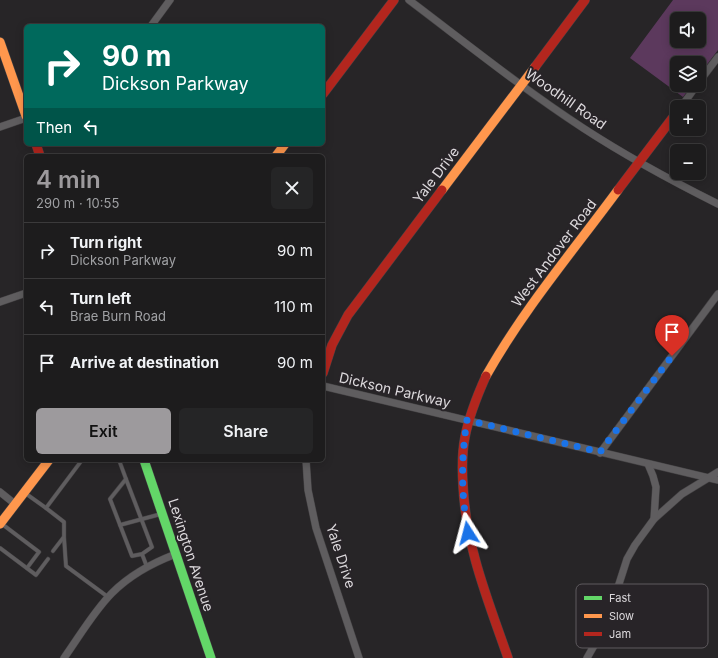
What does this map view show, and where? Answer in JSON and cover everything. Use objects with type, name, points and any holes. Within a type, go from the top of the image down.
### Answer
[{"type":"street","points":[[152,24],[170,0]]},
{"type":"street","points":[[325,91],[394,0]]},
{"type":"street","name":"Woodhill Road","points":[[409,0],[521,84],[582,127],[640,163],[718,204]]},
{"type":"street","name":"Yale Drive","points":[[325,367],[332,345],[348,315],[585,0]]},
{"type":"street","points":[[0,42],[24,111]]},
{"type":"street","points":[[706,73],[718,57]]},
{"type":"street","points":[[0,127],[24,118]]},
{"type":"street","name":"West Andover Road","points":[[508,658],[476,564],[466,522],[462,468],[464,437],[467,420],[483,382],[513,330],[670,122]]},
{"type":"street","points":[[0,302],[24,294]]},
{"type":"street","points":[[600,452],[718,294]]},
{"type":"street","name":"Dickson Parkway","points":[[325,386],[718,480]]},
{"type":"street","points":[[1,524],[46,462]]},
{"type":"street","name":"Lexington Avenue","points":[[145,462],[211,658]]},
{"type":"street","name":"Yale Drive","points":[[306,462],[308,490],[316,528],[359,658]]},
{"type":"street","points":[[648,464],[656,487],[654,519]]},
{"type":"street","points":[[618,584],[628,558],[635,545],[654,519],[682,494],[718,472]]},
{"type":"street","points":[[0,492],[15,504]]},
{"type":"street","points":[[64,658],[109,598],[123,584],[146,567],[176,554]]},
{"type":"street","points":[[587,658],[593,648]]},
{"type":"lane","points":[[46,508],[80,462]]},
{"type":"lane","points":[[120,462],[152,547],[142,554],[132,556],[110,500],[126,479]]},
{"type":"lane","points":[[24,492],[64,522],[66,566],[109,598]]},
{"type":"lane","points":[[120,525],[162,514]]},
{"type":"lane","points":[[1,524],[39,552],[27,568]]},
{"type":"lane","points":[[53,551],[64,537]]},
{"type":"lane","points":[[0,548],[36,575],[48,559]]},
{"type":"lane","points":[[142,554],[146,567]]},
{"type":"shaded area","points":[[673,0],[718,0],[718,50],[706,66],[706,56],[670,56],[670,87],[630,58]]},
{"type":"shaded area","points":[[676,92],[687,92],[683,97]]},
{"type":"traffic: fast","points":[[145,462],[211,658]]},
{"type":"traffic: slow","points":[[0,42],[24,110]]},
{"type":"traffic: slow","points":[[442,190],[535,67]]},
{"type":"traffic: slow","points":[[278,154],[284,146]]},
{"type":"traffic: slow","points":[[486,376],[532,304],[618,190]]},
{"type":"traffic: slow","points":[[0,524],[47,462]]},
{"type":"traffic: jam","points":[[325,91],[394,0]]},
{"type":"traffic: jam","points":[[535,67],[585,0]]},
{"type":"traffic: jam","points":[[618,190],[670,121]]},
{"type":"traffic: jam","points":[[37,146],[39,154]]},
{"type":"traffic: jam","points":[[325,367],[332,345],[348,315],[442,190]]},
{"type":"traffic: jam","points":[[486,376],[479,391],[465,437],[462,461],[463,485],[468,530],[473,552],[508,658]]},
{"type":"route","points":[[468,533],[462,468],[464,437],[467,420],[600,452],[672,356]]}]
